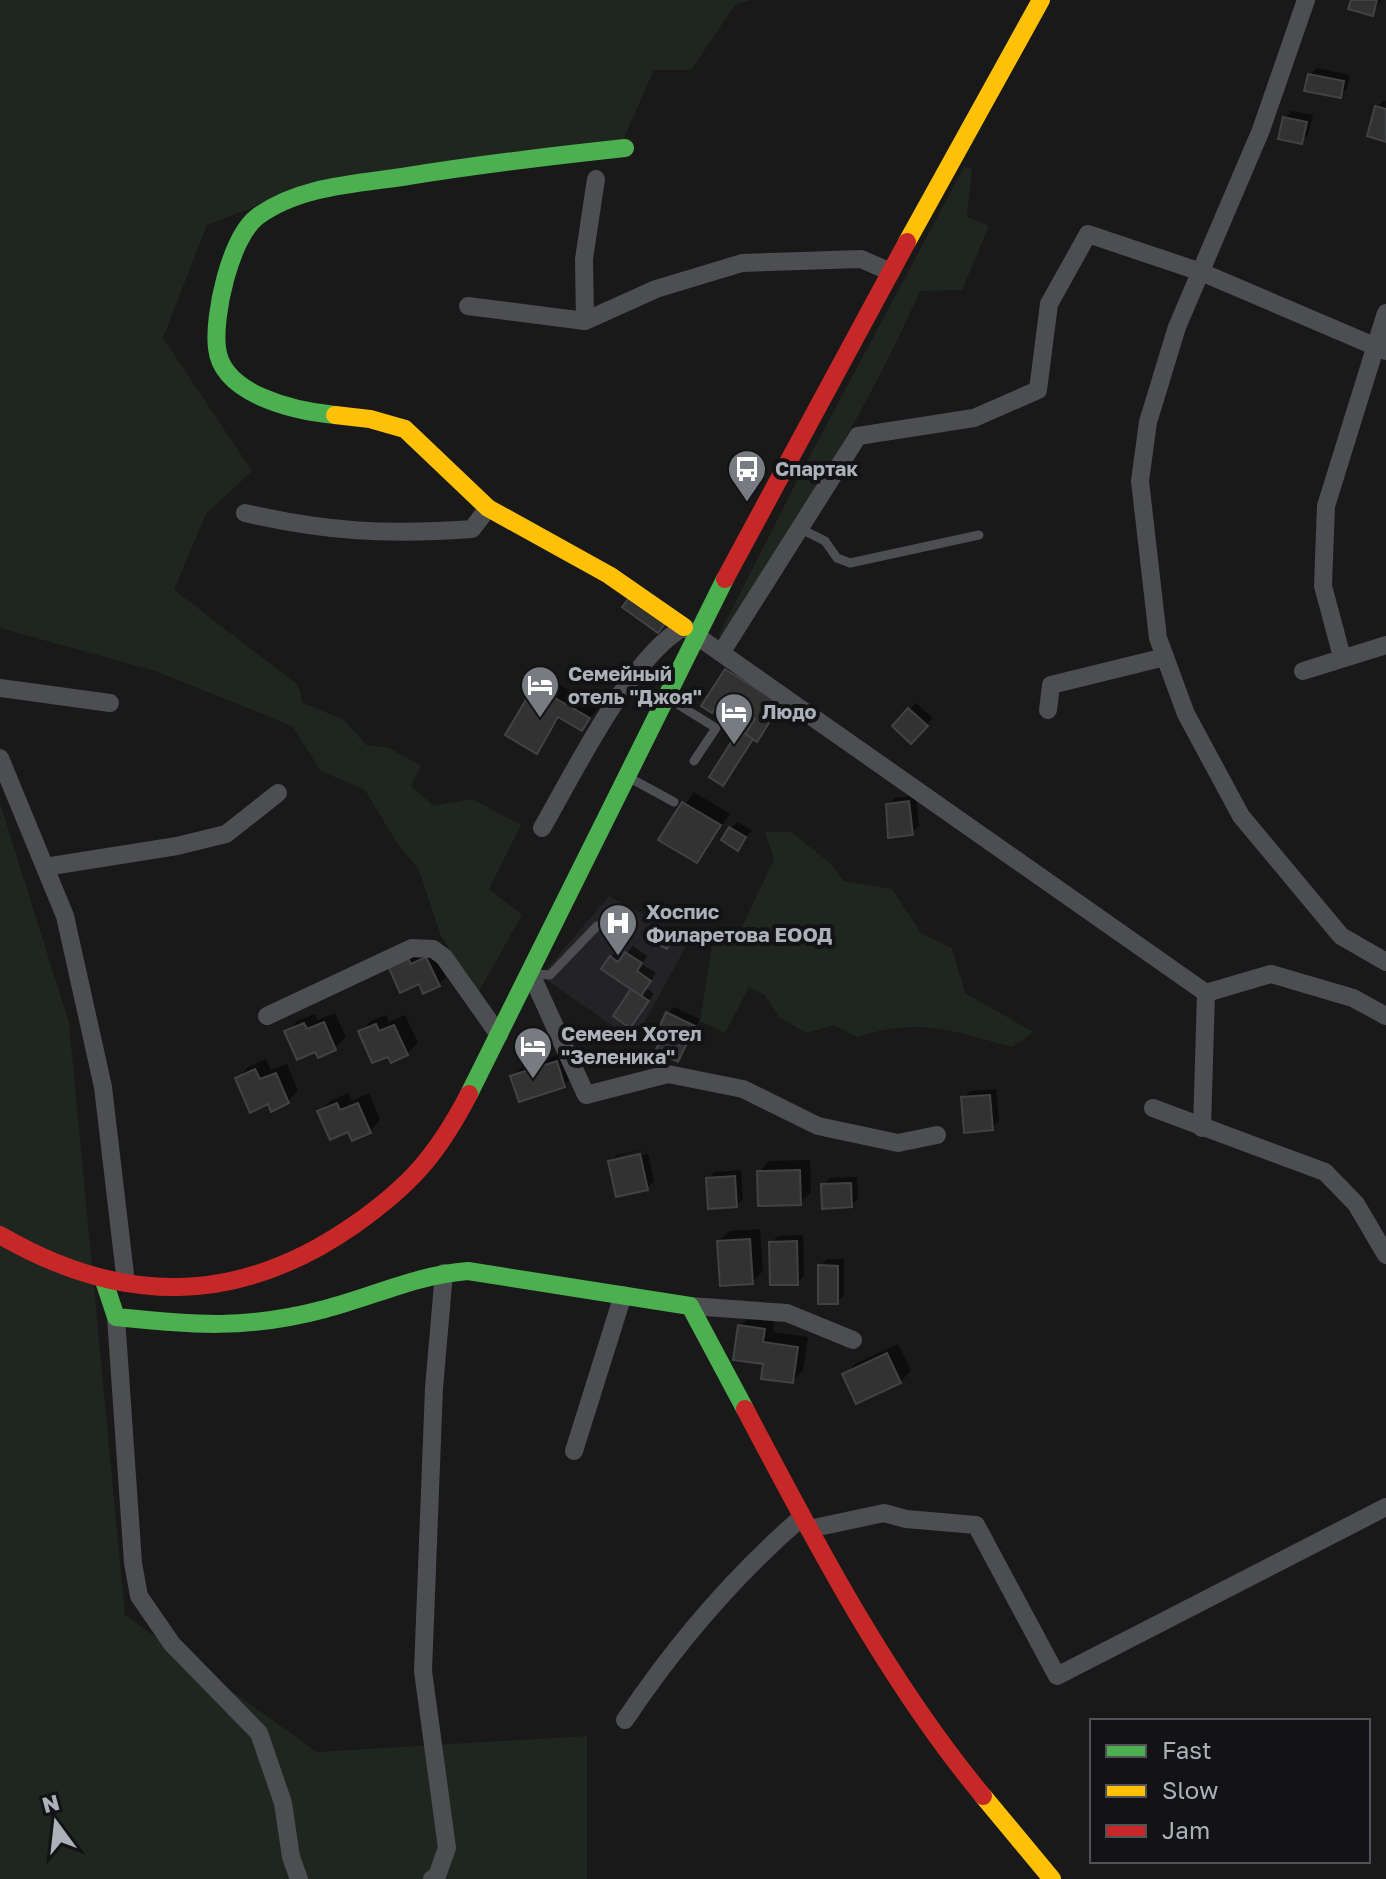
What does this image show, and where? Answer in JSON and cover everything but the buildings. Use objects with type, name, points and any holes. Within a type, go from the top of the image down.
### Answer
[{"type":"street","points":[[0,1235],[45,1261],[104,1281],[169,1287],[234,1282],[295,1262],[407,1186],[449,1131],[531,974],[625,775],[666,697],[691,632],[1041,0]]},
{"type":"street","points":[[1306,0],[1261,130],[1177,327],[1148,422],[1140,481],[1158,638],[1186,714],[1241,816],[1341,936],[1386,962]]},
{"type":"street","points":[[625,148],[475,165],[322,189],[284,201],[254,219],[230,264],[214,326],[218,359],[243,389],[314,413],[370,419],[405,429],[488,508],[609,575],[1206,993]]},
{"type":"street","points":[[585,321],[584,259],[596,179]]},
{"type":"street","points":[[721,653],[858,436],[974,418],[1038,390],[1049,304],[1088,234],[1201,272],[1381,349]]},
{"type":"street","points":[[468,306],[585,321],[656,289],[742,263],[861,259],[891,272]]},
{"type":"street","points":[[1342,657],[1323,586],[1326,506],[1381,349],[1386,313]]},
{"type":"street","points":[[245,513],[302,526],[394,535],[472,529],[488,508]]},
{"type":"street","points":[[542,828],[617,702],[667,637],[691,632]]},
{"type":"street","points":[[1303,671],[1386,645]]},
{"type":"street","points":[[1048,710],[1051,685],[1165,657]]},
{"type":"street","points":[[0,688],[110,703]]},
{"type":"street","points":[[0,758],[65,916],[103,1087],[126,1283]]},
{"type":"street","points":[[45,867],[177,846],[226,834],[278,793]]},
{"type":"street","points":[[267,1016],[412,948],[433,949],[444,957],[499,1035]]},
{"type":"street","points":[[531,974],[586,1095],[668,1074],[743,1089],[818,1126],[898,1143],[937,1135]]},
{"type":"street","points":[[1206,993],[1271,974],[1353,998],[1386,1016]]},
{"type":"street","points":[[1202,1128],[1206,993]]},
{"type":"street","points":[[1153,1108],[1325,1172],[1356,1204],[1386,1255]]},
{"type":"street","points":[[116,1317],[210,1327],[259,1323],[325,1309],[444,1273],[468,1271],[690,1306],[787,1313],[853,1340]]},
{"type":"street","points":[[432,1879],[437,1876],[447,1848],[423,1671],[434,1388],[444,1273]]},
{"type":"street","points":[[104,1281],[116,1317],[139,1596],[172,1644],[259,1733],[283,1803],[291,1857],[299,1879]]},
{"type":"street","points":[[574,1451],[623,1295]]},
{"type":"street","points":[[690,1306],[806,1523],[936,1739],[1052,1879]]},
{"type":"street","points":[[625,1720],[660,1667],[747,1567],[806,1523],[884,1513],[906,1519],[976,1525],[1057,1676],[1386,1507]]},
{"type":"lane","points":[[801,529],[825,541],[837,558],[850,563],[979,535]]},
{"type":"lane","points":[[666,697],[716,728],[694,761]]},
{"type":"lane","points":[[625,775],[674,802]]},
{"type":"lane","points":[[531,974],[550,975],[597,926]]},
{"type":"shaded area","points":[[0,0],[750,0],[735,5],[691,70],[654,70],[622,142],[317,183],[207,225],[163,338],[252,471],[206,514],[174,590],[298,685],[303,703],[344,720],[366,745],[389,748],[421,766],[411,786],[434,806],[472,799],[521,825],[489,889],[522,915],[478,993],[441,936],[419,870],[397,843],[365,790],[321,771],[292,726],[155,671],[0,628]]},
{"type":"shaded area","points":[[964,167],[972,169],[967,217],[989,226],[962,290],[920,291],[853,425],[724,641],[719,635],[803,469]]},
{"type":"shaded area","points":[[0,803],[69,1023],[125,1615],[317,1752],[587,1736],[587,1879],[0,1879]]},
{"type":"shaded area","points":[[765,832],[791,832],[830,863],[844,881],[892,889],[922,934],[952,948],[965,993],[1033,1032],[1012,1047],[935,1028],[899,1028],[857,1037],[834,1025],[806,1033],[779,1017],[765,995],[749,987],[725,1033],[700,1021],[712,947],[740,931],[774,859]]},
{"type":"shaded area","name":"Хоспис Филаретова ЕООД","points":[[609,896],[690,939],[634,1041],[541,976]]},
{"type":"traffic: fast","points":[[335,415],[263,398],[232,378],[222,364],[216,334],[225,278],[239,242],[257,217],[290,199],[326,188],[625,148]]},
{"type":"traffic: fast","points":[[469,1094],[725,579]]},
{"type":"traffic: fast","points":[[104,1281],[116,1317],[196,1324],[245,1323],[297,1316],[413,1281],[468,1271],[690,1306],[745,1409]]},
{"type":"traffic: slow","points":[[907,242],[1041,0]]},
{"type":"traffic: slow","points":[[335,415],[370,419],[405,429],[488,508],[609,575],[684,627]]},
{"type":"traffic: slow","points":[[983,1796],[1052,1879]]},
{"type":"traffic: jam","points":[[725,579],[907,242]]},
{"type":"traffic: jam","points":[[0,1235],[45,1258],[90,1275],[135,1284],[179,1287],[223,1282],[267,1271],[310,1252],[391,1197],[434,1152],[469,1094]]},
{"type":"traffic: jam","points":[[745,1409],[884,1658],[948,1752],[983,1796]]},
{"type":"place","name":"Спартак","points":[[747,503]]},
{"type":"place","name":"Семейный отель \"Джоя\"","points":[[540,719]]},
{"type":"place","name":"Людо","points":[[734,746]]},
{"type":"place","name":"Хоспис Филаретова ЕООД","points":[[618,957]]},
{"type":"place","name":"Семеен Хотел \"Зеленика\"","points":[[533,1080]]}]
